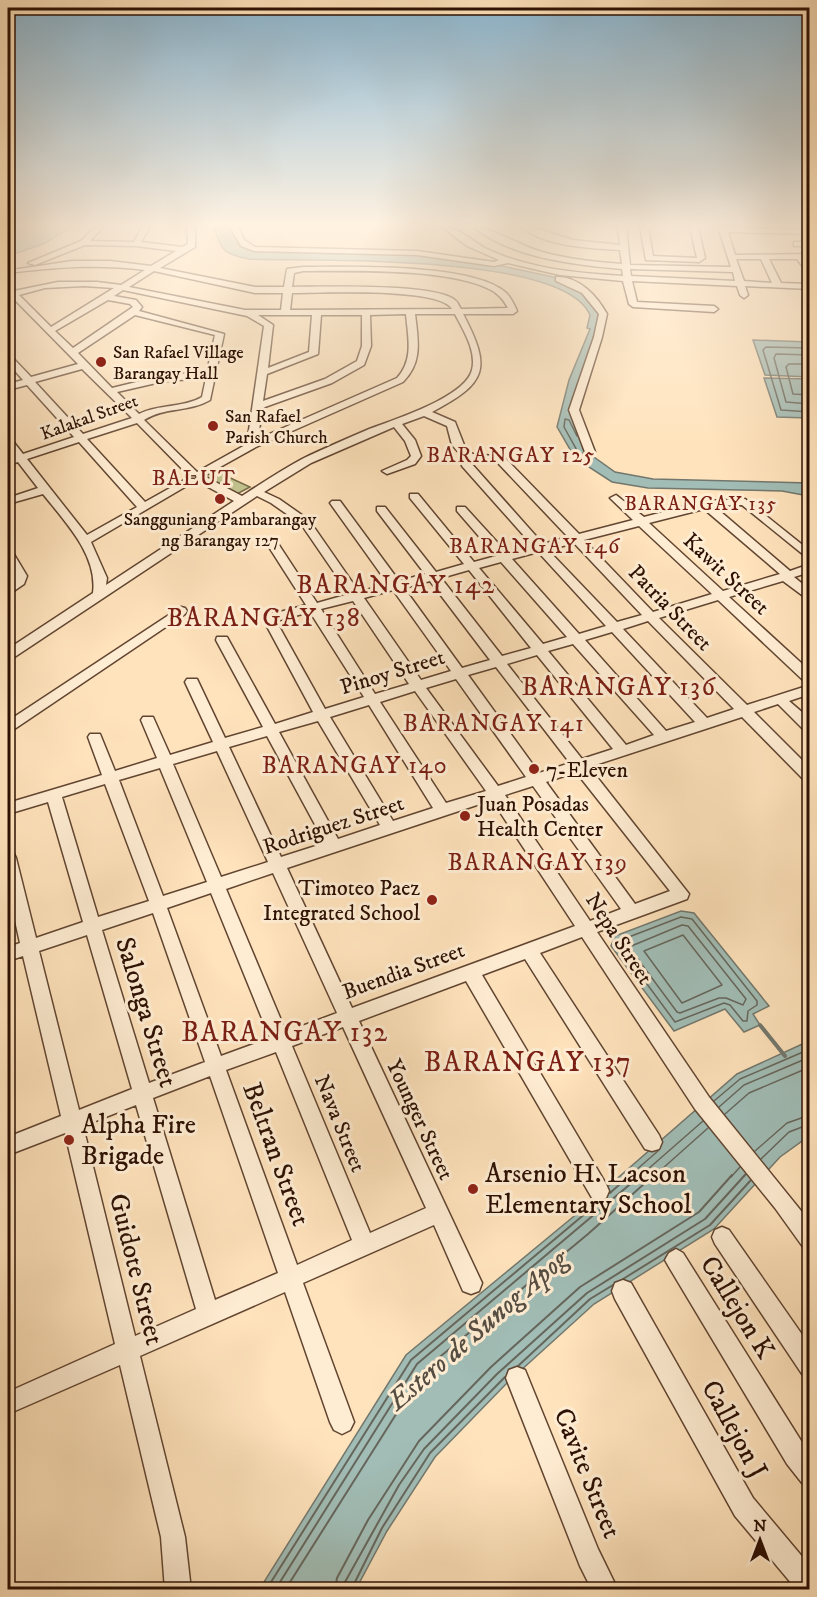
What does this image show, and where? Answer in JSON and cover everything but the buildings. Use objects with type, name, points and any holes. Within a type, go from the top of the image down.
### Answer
[{"type":"street","points":[[18,302],[196,477],[242,501]]},
{"type":"street","points":[[50,331],[100,302]]},
{"type":"street","points":[[72,353],[134,312],[138,307],[136,303],[129,302]]},
{"type":"street","points":[[191,302],[245,313],[285,314],[513,311],[509,302]]},
{"type":"street","points":[[285,314],[287,302]]},
{"type":"street","points":[[8,655],[242,501],[307,461],[424,412],[455,396],[467,385],[477,370],[477,358],[472,339],[451,302]]},
{"type":"street","points":[[590,452],[574,410],[598,337],[602,311],[595,302]]},
{"type":"street","points":[[632,302],[633,304],[714,309]]},
{"type":"street","name":"Kalakal Street","points":[[13,460],[137,420],[150,412],[205,400],[220,336],[217,332],[134,312]]},
{"type":"street","points":[[85,541],[252,445],[400,380],[408,374],[414,356],[410,312]]},
{"type":"street","points":[[245,313],[269,325]]},
{"type":"street","points":[[262,373],[313,354],[317,313]]},
{"type":"street","points":[[258,406],[341,375],[360,364],[366,350],[366,313]]},
{"type":"street","points":[[252,445],[269,325],[273,318],[285,314]]},
{"type":"street","points":[[8,358],[143,507]]},
{"type":"street","points":[[8,387],[85,365]]},
{"type":"street","points":[[110,391],[165,378],[212,375]]},
{"type":"street","points":[[424,412],[451,424],[457,446],[464,454],[471,457],[466,464],[705,724]]},
{"type":"street","points":[[387,471],[411,462],[416,456],[410,440],[396,423]]},
{"type":"street","points":[[8,442],[13,460],[43,490],[85,541],[101,578],[99,596]]},
{"type":"street","name":"Patria Street","points":[[471,457],[500,459],[650,616],[810,777]]},
{"type":"street","points":[[8,501],[43,490]]},
{"type":"street","name":"Nepa Street","points":[[256,492],[275,501],[305,522],[496,794],[702,1103],[782,1201],[810,1240]]},
{"type":"street","points":[[414,496],[469,566],[623,751]]},
{"type":"street","name":"Kawit Street","points":[[615,498],[810,679]]},
{"type":"street","points":[[390,829],[321,714],[269,619],[705,504],[745,502],[810,557]]},
{"type":"street","points":[[336,503],[632,912]]},
{"type":"street","points":[[705,504],[810,597]]},
{"type":"street","points":[[461,508],[664,738]]},
{"type":"street","points":[[381,509],[579,766]]},
{"type":"street","points":[[273,544],[443,811]]},
{"type":"street","points":[[8,554],[21,576],[20,581],[8,591]]},
{"type":"street","name":"Pinoy Street","points":[[8,808],[787,576],[810,567]]},
{"type":"street","points":[[8,727],[181,611]]},
{"type":"street","points":[[222,640],[335,847]]},
{"type":"street","name":"Younger Street","points":[[192,682],[219,745],[471,1283]]},
{"type":"street","name":"Rodriguez Street","points":[[8,954],[810,689]]},
{"type":"street","points":[[785,704],[810,728]]},
{"type":"street","name":"Nava Street","points":[[148,720],[365,1246]]},
{"type":"street","name":"Beltran Street","points":[[95,737],[158,905],[342,1422]]},
{"type":"street","name":"Buendia Street","points":[[8,1146],[281,1041],[681,894],[579,766]]},
{"type":"street","name":"Salonga Street","points":[[52,794],[209,1316]]},
{"type":"street","name":"Guidote Street","points":[[8,858],[70,1121],[173,1537],[178,1590]]},
{"type":"street","points":[[528,950],[652,1142]]},
{"type":"street","points":[[470,971],[599,1191]]},
{"type":"street","points":[[8,1403],[438,1213]]},
{"type":"street","points":[[722,1237],[810,1366]]},
{"type":"street","name":"Callejon K","points":[[676,1260],[795,1456],[810,1475]]},
{"type":"street","name":"Callejon J","points":[[623,1291],[744,1507],[810,1586]]},
{"type":"street","name":"Cavite Street","points":[[517,1378],[589,1557],[606,1590]]},
{"type":"green space","points":[[213,470],[250,487],[235,495],[204,479],[206,474]]},
{"type":"water","points":[[577,302],[593,302],[602,311],[573,414],[594,457],[615,472],[653,479],[809,483],[809,496],[782,491],[648,488],[612,482],[575,458],[557,427],[569,380],[590,329],[587,328],[590,315]]},
{"type":"water","points":[[753,340],[809,342],[809,377],[765,375]]},
{"type":"water","points":[[764,378],[809,379],[809,418],[777,417]]},
{"type":"water","points":[[681,911],[694,913],[769,1006],[753,1014],[760,1025],[744,1032],[725,1009],[674,1031],[611,946],[615,936]]},
{"type":"water","name":"Estero de Sunog Apog","points":[[809,1041],[809,1136],[780,1157],[714,1229],[594,1304],[507,1383],[435,1457],[387,1531],[356,1589],[259,1590],[406,1355],[573,1217],[737,1074]]},
{"type":"waterway","points":[[760,1025],[785,1056]]},
{"type":"place","name":"San Rafael Village Barangay Hall","points":[[101,362]]},
{"type":"place","name":"San Rafael Parish Church","points":[[213,426]]},
{"type":"place","name":"Sangguniang Pambarangay ng Barangay 127","points":[[220,499]]},
{"type":"place","name":"7-Eleven","points":[[534,769]]},
{"type":"place","name":"Juan Posadas Health Center","points":[[465,816]]},
{"type":"place","name":"Timoteo Paez Integrated School","points":[[432,900]]},
{"type":"place","name":"Alpha Fire Brigade","points":[[69,1140]]},
{"type":"place","name":"Arsenio H. Lacson Elementary School","points":[[473,1189]]},
{"type":"district","name":"BARANGAY 125","points":[[511,454]]},
{"type":"district","name":"BALUT","points":[[194,477]]},
{"type":"district","name":"BARANGAY 135","points":[[701,503]]},
{"type":"district","name":"BARANGAY 146","points":[[535,545]]},
{"type":"district","name":"BARANGAY 142","points":[[396,584]]},
{"type":"district","name":"BARANGAY 138","points":[[264,617]]},
{"type":"district","name":"BARANGAY 136","points":[[619,686]]},
{"type":"district","name":"BARANGAY 141","points":[[494,723]]},
{"type":"district","name":"BARANGAY 140","points":[[355,765]]},
{"type":"district","name":"BARANGAY 139","points":[[538,862]]},
{"type":"district","name":"BARANGAY 132","points":[[285,1031]]},
{"type":"district","name":"BARANGAY 137","points":[[528,1061]]}]
